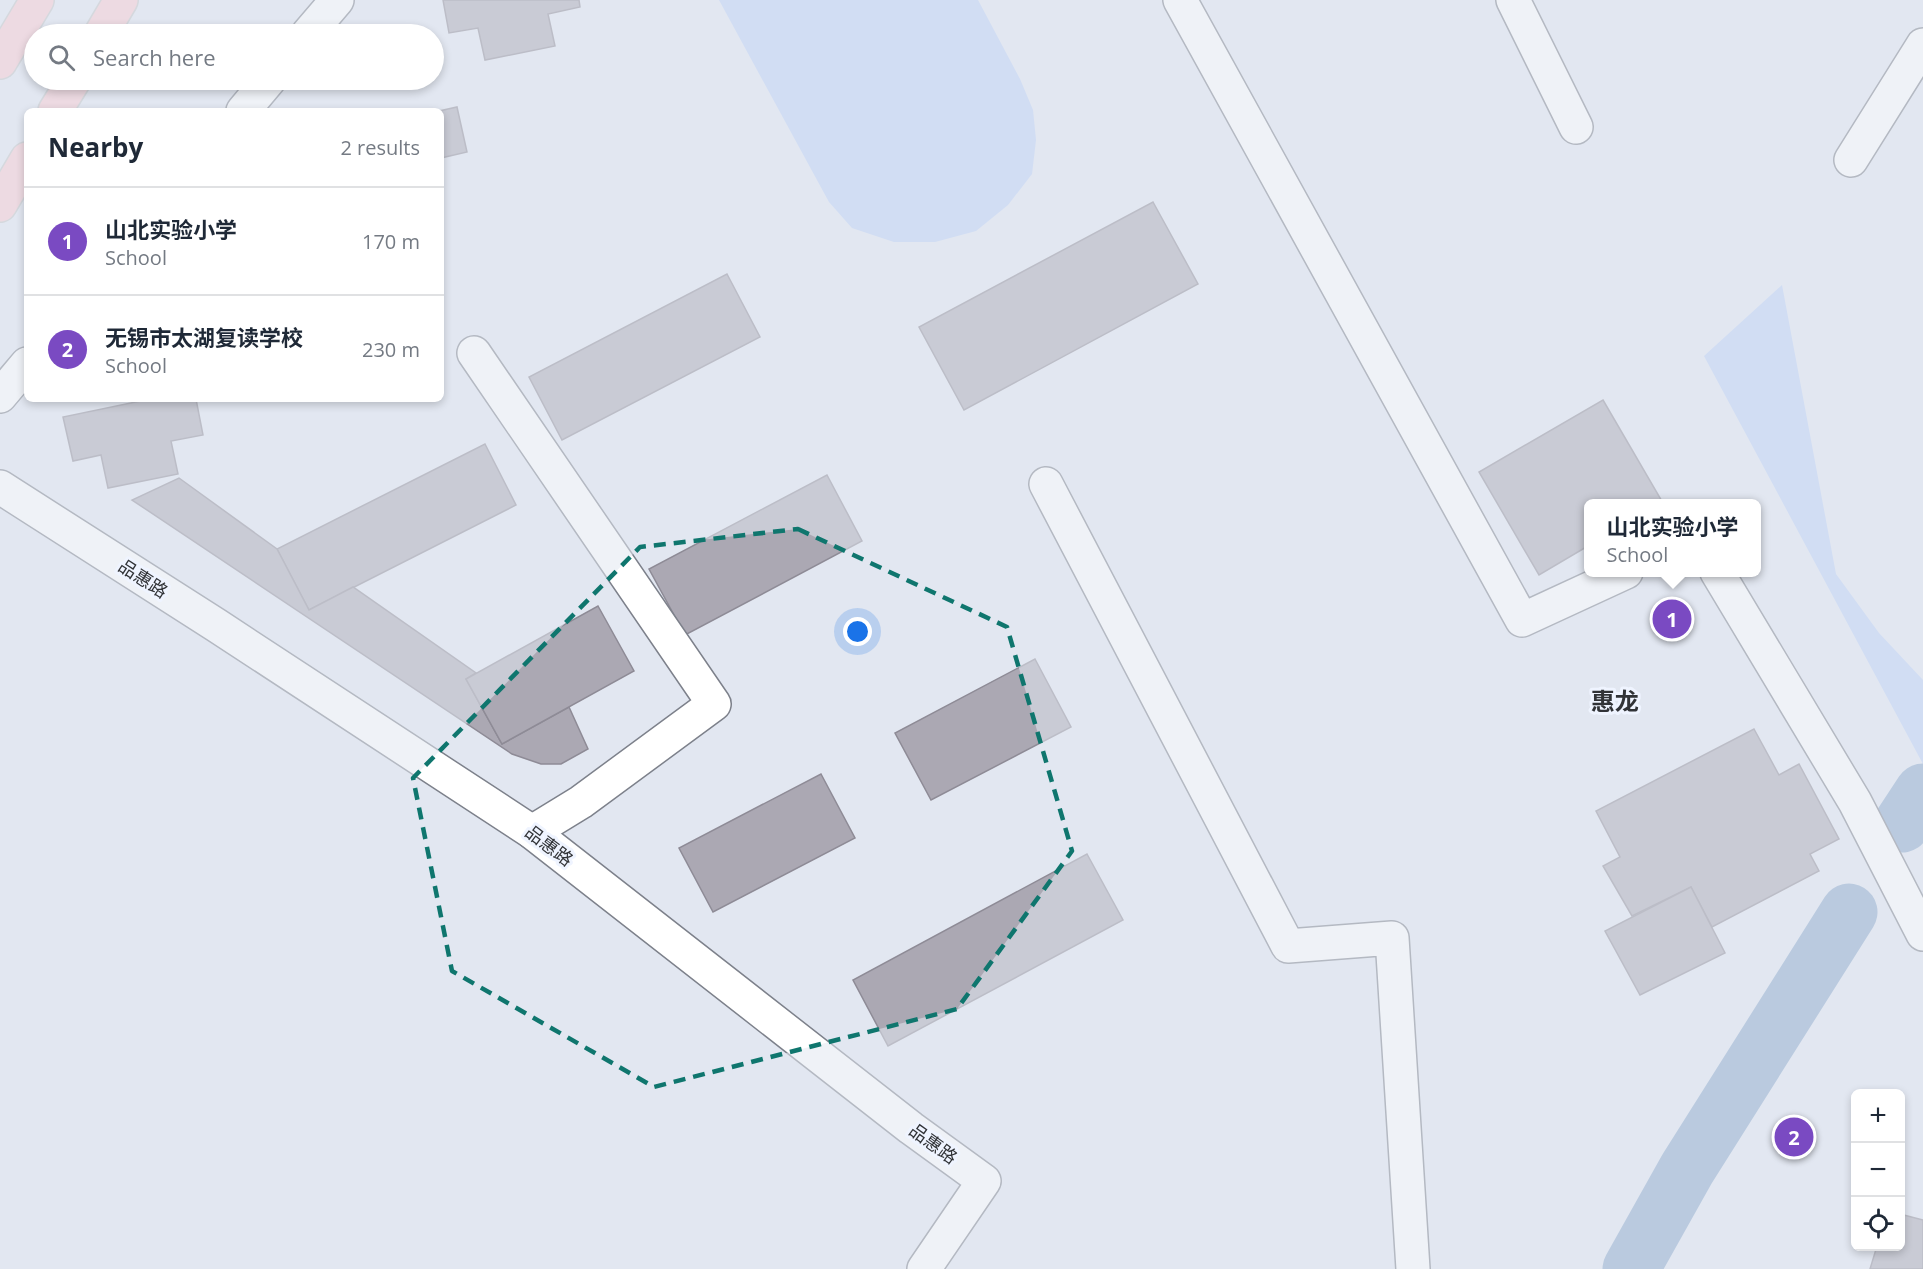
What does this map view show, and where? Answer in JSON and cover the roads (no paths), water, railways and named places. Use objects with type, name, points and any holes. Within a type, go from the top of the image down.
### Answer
[{"type":"main road","points":[[0,62],[37,0]]},
{"type":"main road","points":[[106,24],[121,0]]},
{"type":"main road","points":[[57,108],[68,90]]},
{"type":"main road","points":[[0,205],[24,164]]},
{"type":"street","points":[[317,24],[337,0]]},
{"type":"street","points":[[1180,0],[1522,620],[1617,577]]},
{"type":"street","points":[[1513,0],[1576,127]]},
{"type":"street","points":[[1851,159],[1923,45]]},
{"type":"street","points":[[246,108],[261,90]]},
{"type":"street","points":[[474,353],[714,704],[581,802],[532,832]]},
{"type":"street","points":[[0,396],[24,368]]},
{"type":"street","points":[[1046,484],[1288,946],[1392,938],[1413,1269]]},
{"type":"street","name":"品惠路","points":[[0,487],[532,832],[911,1128],[984,1181],[924,1269]]},
{"type":"street","points":[[1719,577],[1855,802],[1923,934]]},
{"type":"waterway","points":[[1902,824],[1923,792]]},
{"type":"waterway","points":[[1631,1269],[1687,1169],[1849,912]]},
{"type":"place","name":"山北实验小学","points":[[1672,619]]},
{"type":"place","name":"无锡市太湖复读学校","points":[[1794,1137]]},
{"type":"district","name":"惠龙","points":[[1615,702]]}]
